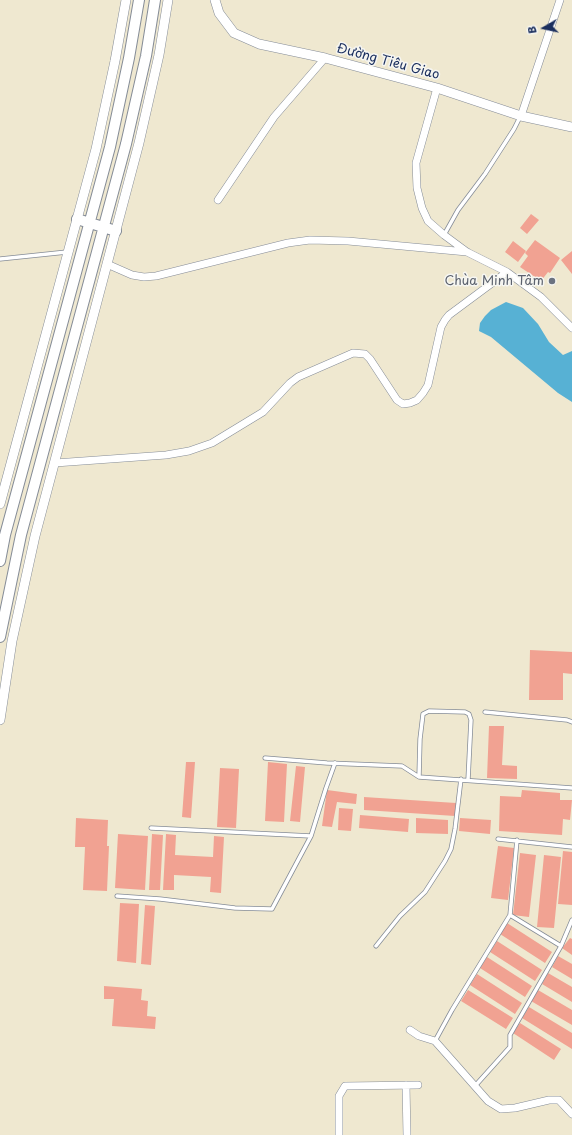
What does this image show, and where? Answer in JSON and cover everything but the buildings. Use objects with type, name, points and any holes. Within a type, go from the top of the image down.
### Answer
[{"type":"main road","points":[[0,561],[110,147],[129,58],[139,0]]},
{"type":"main road","points":[[0,637],[21,535],[128,137],[146,56],[155,0]]},
{"type":"main road","points":[[77,219],[116,231]]},
{"type":"street","points":[[0,504],[96,149],[115,61],[126,0]]},
{"type":"street","points":[[0,720],[12,641],[35,536],[139,143],[159,55],[168,0]]},
{"type":"street","name":"Đường Tiêu Giao","points":[[215,0],[219,13],[234,33],[258,44],[325,58],[437,88],[521,116],[572,127]]},
{"type":"street","points":[[521,116],[560,0]]},
{"type":"street","points":[[218,200],[274,117],[325,58]]},
{"type":"street","points":[[437,88],[416,163],[417,188],[422,208],[428,221],[467,252],[507,272],[541,297],[572,328]]},
{"type":"street","points":[[107,264],[132,275],[144,277],[156,276],[288,243],[310,240],[348,241],[467,252]]},
{"type":"street","points":[[54,463],[166,455],[189,451],[212,443],[263,412],[290,383],[353,353],[365,354],[370,359],[397,400],[403,404],[410,403],[417,400],[424,393],[428,385],[441,326],[449,314],[507,272]]},
{"type":"street","points":[[410,1030],[419,1036],[435,1041],[488,1102],[501,1109],[515,1108],[549,1100],[559,1100],[572,1114]]},
{"type":"street","points":[[406,1085],[407,1135]]},
{"type":"street","points":[[339,1135],[339,1096],[345,1086],[418,1085]]},
{"type":"lane","points":[[444,235],[458,210],[485,174],[521,116]]},
{"type":"lane","points":[[0,259],[68,252]]},
{"type":"lane","points":[[419,777],[420,732],[423,714],[429,711],[465,712],[469,714],[471,720],[468,780]]},
{"type":"lane","points":[[486,712],[567,720],[572,722]]},
{"type":"lane","points":[[265,758],[402,766],[419,777],[572,788]]},
{"type":"lane","points":[[118,896],[160,899],[235,908],[272,909],[311,836],[335,763]]},
{"type":"lane","points":[[376,946],[400,916],[425,892],[445,861],[451,849],[455,829],[461,780]]},
{"type":"lane","points":[[151,828],[311,836]]},
{"type":"lane","points":[[498,839],[572,847]]},
{"type":"lane","points":[[435,1041],[452,1010],[510,915],[517,840]]},
{"type":"lane","points":[[510,915],[560,946]]},
{"type":"lane","points":[[474,1086],[510,1047],[510,1035],[560,946],[572,920]]},
{"type":"water","points":[[506,302],[523,308],[538,324],[549,342],[563,355],[572,351],[572,402],[558,393],[491,337],[479,331],[480,323],[485,316],[491,310]]},
{"type":"place","name":"Chùa Minh Tâm","points":[[552,281]]}]
